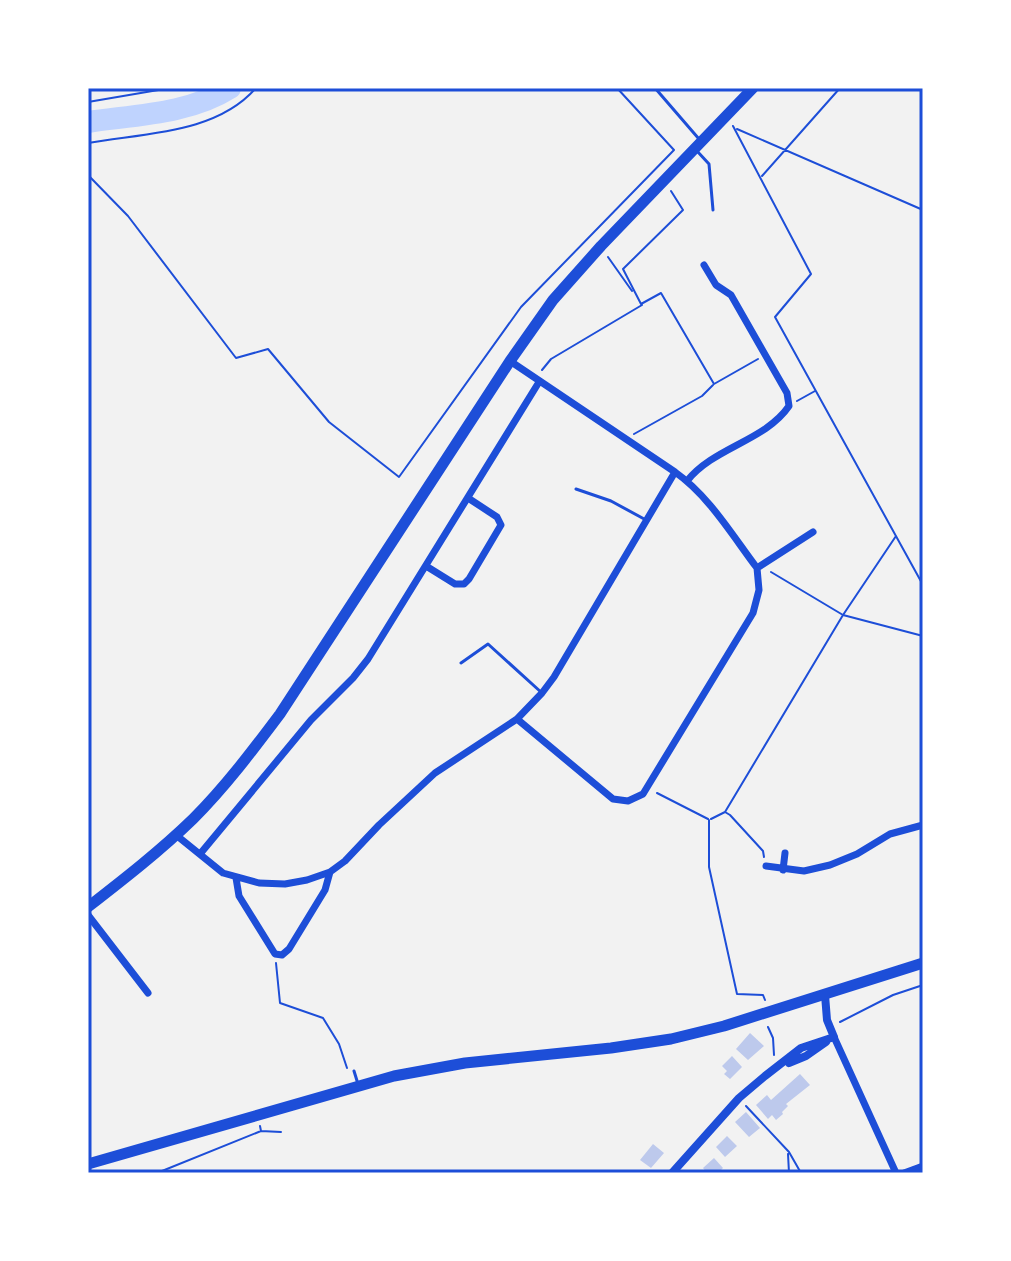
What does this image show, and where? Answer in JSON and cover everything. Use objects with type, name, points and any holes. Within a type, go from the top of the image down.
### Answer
[{"type":"main road","points":[[88,907],[176,835],[213,797],[280,714],[553,300],[753,88]]},
{"type":"main road","points":[[88,1164],[355,1085],[465,1063],[671,1039],[923,963]]},
{"type":"street","points":[[687,481],[698,466],[780,419],[789,406],[787,393],[731,295],[716,285],[704,265]]},
{"type":"street","points":[[510,361],[687,481],[757,568],[759,590],[753,613],[643,794],[628,801],[613,799],[517,719]]},
{"type":"street","points":[[200,854],[311,720],[368,659],[537,381]]},
{"type":"street","points":[[176,835],[223,873],[236,878],[285,884],[330,872],[435,773],[517,719],[542,693],[675,472]]},
{"type":"street","points":[[426,566],[455,584],[464,584],[485,554],[500,528],[500,521],[468,498]]},
{"type":"street","points":[[757,568],[813,532]]},
{"type":"street","points":[[766,866],[804,871],[830,865],[857,854],[890,834],[923,825]]},
{"type":"street","points":[[783,870],[785,853]]},
{"type":"street","points":[[236,878],[239,896],[275,954],[282,955],[289,949],[325,890],[330,872]]},
{"type":"street","points":[[88,915],[148,993]]},
{"type":"street","points":[[825,995],[832,1032],[896,1173]]},
{"type":"street","points":[[672,1173],[739,1098],[781,1066],[806,1056],[832,1032]]},
{"type":"street","points":[[904,1173],[923,1166]]},
{"type":"lane","points":[[655,88],[709,164],[713,210]]},
{"type":"lane","points":[[576,489],[611,501],[646,520]]},
{"type":"lane","points":[[461,663],[488,644],[542,693]]},
{"type":"lane","points":[[354,1071],[355,1085]]},
{"type":"path","points":[[88,102],[170,88]]},
{"type":"path","points":[[88,143],[191,126],[244,102],[256,88]]},
{"type":"path","points":[[88,175],[128,216],[236,358],[268,349],[329,422],[399,477],[521,307],[674,150],[617,88]]},
{"type":"path","points":[[761,177],[840,88]]},
{"type":"path","points":[[725,117],[735,128],[811,274],[775,317],[923,585]]},
{"type":"path","points":[[735,128],[923,210]]},
{"type":"path","points":[[634,294],[623,269],[683,210],[664,180]]},
{"type":"path","points":[[537,381],[551,359],[643,307],[601,246]]},
{"type":"path","points":[[641,304],[661,293],[714,384]]},
{"type":"path","points":[[627,438],[766,355]]},
{"type":"path","points":[[799,400],[815,391]]},
{"type":"path","points":[[709,820],[725,812],[843,615],[897,535]]},
{"type":"path","points":[[757,568],[766,569],[843,615],[923,636]]},
{"type":"path","points":[[647,788],[709,820]]},
{"type":"path","points":[[725,812],[763,851],[766,866]]},
{"type":"path","points":[[709,820],[709,867],[737,994],[763,995],[765,1001],[759,1005],[773,1038],[773,1053],[781,1066]]},
{"type":"path","points":[[275,954],[280,1003],[323,1018],[339,1044],[355,1085]]},
{"type":"path","points":[[832,1032],[893,995],[923,985]]},
{"type":"path","points":[[739,1098],[789,1152],[799,1173]]},
{"type":"path","points":[[255,1114],[261,1131]]},
{"type":"path","points":[[157,1173],[261,1131],[281,1132]]},
{"type":"path","points":[[789,1152],[789,1173]]},
{"type":"building","points":[[750,1033],[764,1046],[748,1060],[736,1049]]},
{"type":"building","points":[[732,1056],[742,1067],[730,1079],[724,1074],[727,1071],[722,1066]]},
{"type":"building","points":[[800,1074],[810,1085],[786,1104],[788,1106],[783,1114],[776,1120],[772,1115],[768,1119],[756,1105],[767,1095],[771,1100]]},
{"type":"building","points":[[746,1112],[760,1128],[749,1137],[735,1122]]},
{"type":"building","points":[[727,1136],[737,1146],[725,1157],[716,1147]]},
{"type":"building","points":[[653,1144],[664,1153],[651,1168],[640,1160]]},
{"type":"building","points":[[714,1158],[723,1168],[718,1173],[707,1173],[703,1168]]},
{"type":"waterway","points":[[88,122],[179,108],[214,97],[230,88]]}]
